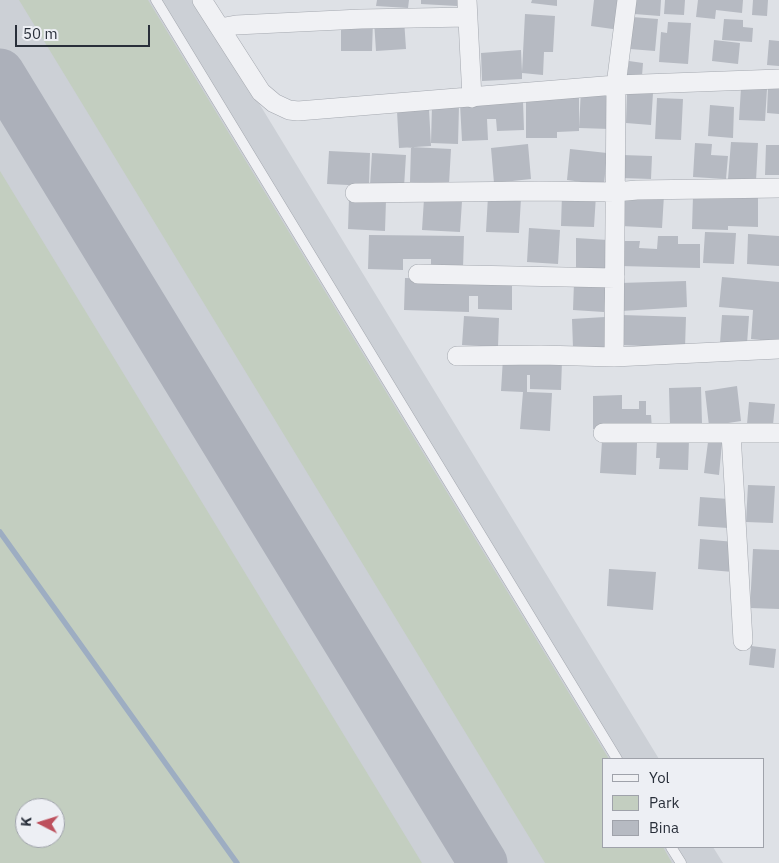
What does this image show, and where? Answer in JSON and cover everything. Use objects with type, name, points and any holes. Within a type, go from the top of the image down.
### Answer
[{"type":"street","points":[[202,0],[261,92],[274,103],[289,110],[472,98],[616,85],[779,79]]},
{"type":"street","points":[[614,357],[616,85],[627,0]]},
{"type":"street","points":[[220,28],[236,25],[342,20],[468,8],[472,98]]},
{"type":"street","points":[[355,193],[615,192],[779,188]]},
{"type":"street","points":[[418,274],[615,278]]},
{"type":"street","points":[[457,356],[614,357],[779,349]]},
{"type":"street","points":[[731,433],[743,641]]},
{"type":"street","points":[[603,434],[779,433]]},
{"type":"lane","points":[[156,0],[616,758]]},
{"type":"lane","points":[[672,848],[681,863]]},
{"type":"shaded area","points":[[0,0],[196,0],[658,758],[602,758],[602,848],[714,848],[723,863],[0,863]]},
{"type":"green space","points":[[19,0],[148,0],[608,758],[602,758],[602,848],[664,848],[672,863],[545,863]]},
{"type":"green space","points":[[0,171],[422,863],[0,863]]},
{"type":"building","points":[[377,0],[409,0],[408,8],[376,6]]},
{"type":"building","points":[[421,0],[457,0],[457,6],[421,4]]},
{"type":"building","points":[[532,0],[557,0],[557,6],[531,3]]},
{"type":"building","points":[[594,0],[623,0],[620,30],[591,26]]},
{"type":"building","points":[[634,0],[661,0],[660,16],[634,14]]},
{"type":"building","points":[[665,0],[685,0],[684,15],[664,14]]},
{"type":"building","points":[[698,0],[743,0],[742,13],[716,10],[715,19],[696,17]]},
{"type":"building","points":[[753,0],[768,0],[767,16],[752,15]]},
{"type":"building","points":[[525,14],[555,16],[553,52],[544,52],[543,75],[522,73],[522,79],[482,81],[481,53],[521,50],[522,72]]},
{"type":"building","points":[[632,17],[658,19],[655,51],[630,49]]},
{"type":"building","points":[[404,19],[406,49],[376,51],[374,21]]},
{"type":"building","points":[[724,19],[743,20],[743,27],[753,28],[752,42],[722,40]]},
{"type":"building","points":[[341,21],[373,21],[372,51],[341,51]]},
{"type":"building","points":[[668,22],[691,23],[688,64],[659,62],[661,32],[667,33]]},
{"type":"building","points":[[714,40],[740,43],[738,64],[712,61]]},
{"type":"building","points":[[769,40],[779,41],[779,66],[767,65]]},
{"type":"building","points":[[629,61],[643,63],[642,76],[627,75]]},
{"type":"building","points":[[768,86],[779,87],[779,114],[767,113]]},
{"type":"building","points":[[741,88],[767,89],[765,121],[739,120]]},
{"type":"building","points":[[581,89],[612,91],[610,129],[579,128]]},
{"type":"building","points":[[627,92],[653,93],[651,125],[626,123]]},
{"type":"building","points":[[526,94],[579,94],[579,131],[557,132],[557,138],[526,138]]},
{"type":"building","points":[[657,98],[683,99],[681,140],[655,139]]},
{"type":"building","points":[[523,101],[524,130],[497,131],[496,119],[487,119],[488,140],[462,141],[460,104]]},
{"type":"building","points":[[432,105],[459,106],[458,144],[431,143]]},
{"type":"building","points":[[710,105],[734,107],[733,138],[708,136]]},
{"type":"building","points":[[429,109],[431,146],[399,148],[397,111]]},
{"type":"building","points":[[731,142],[758,143],[756,181],[728,179]]},
{"type":"building","points":[[695,143],[712,144],[711,155],[728,156],[726,179],[693,177]]},
{"type":"building","points":[[528,144],[531,179],[494,183],[491,148]]},
{"type":"building","points":[[766,145],[779,145],[779,175],[765,175]]},
{"type":"building","points":[[411,147],[451,149],[449,184],[410,182]]},
{"type":"building","points":[[570,149],[607,153],[604,185],[567,180]]},
{"type":"building","points":[[329,151],[370,153],[369,186],[327,184]]},
{"type":"building","points":[[372,153],[406,155],[404,187],[370,185]]},
{"type":"building","points":[[622,155],[652,156],[651,179],[621,178]]},
{"type":"building","points":[[623,193],[664,195],[662,228],[621,226]]},
{"type":"building","points":[[562,194],[596,195],[594,227],[561,226]]},
{"type":"building","points":[[488,196],[521,198],[519,233],[486,232]]},
{"type":"building","points":[[693,196],[758,196],[758,227],[728,226],[728,230],[692,229]]},
{"type":"building","points":[[349,199],[386,200],[385,231],[348,229]]},
{"type":"building","points":[[424,199],[462,201],[460,232],[422,230]]},
{"type":"building","points":[[529,228],[560,230],[558,264],[527,262]]},
{"type":"building","points":[[705,232],[736,233],[734,264],[703,263]]},
{"type":"building","points":[[748,234],[779,236],[779,266],[747,264]]},
{"type":"building","points":[[369,235],[464,236],[463,268],[431,268],[431,259],[403,259],[403,270],[368,269]]},
{"type":"building","points":[[658,236],[678,236],[678,244],[700,244],[700,268],[620,266],[621,241],[640,241],[639,248],[657,249]]},
{"type":"building","points":[[576,238],[608,240],[606,270],[576,268]]},
{"type":"building","points":[[722,277],[779,282],[779,342],[751,339],[753,310],[719,307]]},
{"type":"building","points":[[405,278],[512,281],[512,310],[478,309],[478,296],[469,296],[469,312],[404,310]]},
{"type":"building","points":[[686,281],[687,307],[621,311],[620,283]]},
{"type":"building","points":[[574,282],[606,284],[604,312],[573,310]]},
{"type":"building","points":[[622,315],[686,317],[685,348],[621,345]]},
{"type":"building","points":[[722,315],[749,316],[747,344],[720,343]]},
{"type":"building","points":[[464,316],[499,318],[498,347],[462,345]]},
{"type":"building","points":[[605,317],[607,347],[573,348],[572,319]]},
{"type":"building","points":[[503,358],[562,361],[561,390],[530,389],[530,375],[527,375],[527,392],[552,393],[550,431],[520,429],[523,392],[501,391]]},
{"type":"building","points":[[737,386],[741,421],[709,426],[705,391]]},
{"type":"building","points":[[701,387],[702,424],[670,425],[669,388]]},
{"type":"building","points":[[622,395],[622,409],[639,409],[639,401],[646,401],[646,415],[651,415],[652,429],[593,429],[593,396]]},
{"type":"building","points":[[749,402],[775,404],[773,425],[747,424]]},
{"type":"building","points":[[657,438],[689,440],[688,470],[659,469],[660,458],[656,458]]},
{"type":"building","points":[[602,441],[637,443],[636,475],[600,473]]},
{"type":"building","points":[[708,442],[722,443],[719,475],[704,473]]},
{"type":"building","points":[[748,485],[775,486],[773,523],[746,522]]},
{"type":"building","points":[[700,497],[729,499],[728,528],[698,526]]},
{"type":"building","points":[[700,539],[735,542],[733,572],[698,569]]},
{"type":"building","points":[[753,549],[779,550],[779,609],[750,608]]},
{"type":"building","points":[[609,569],[656,572],[653,610],[607,606]]},
{"type":"building","points":[[751,646],[776,649],[774,668],[749,665]]},
{"type":"waterway","points":[[0,532],[237,863]]},
{"type":"taxiway","points":[[0,73],[483,863]]}]
